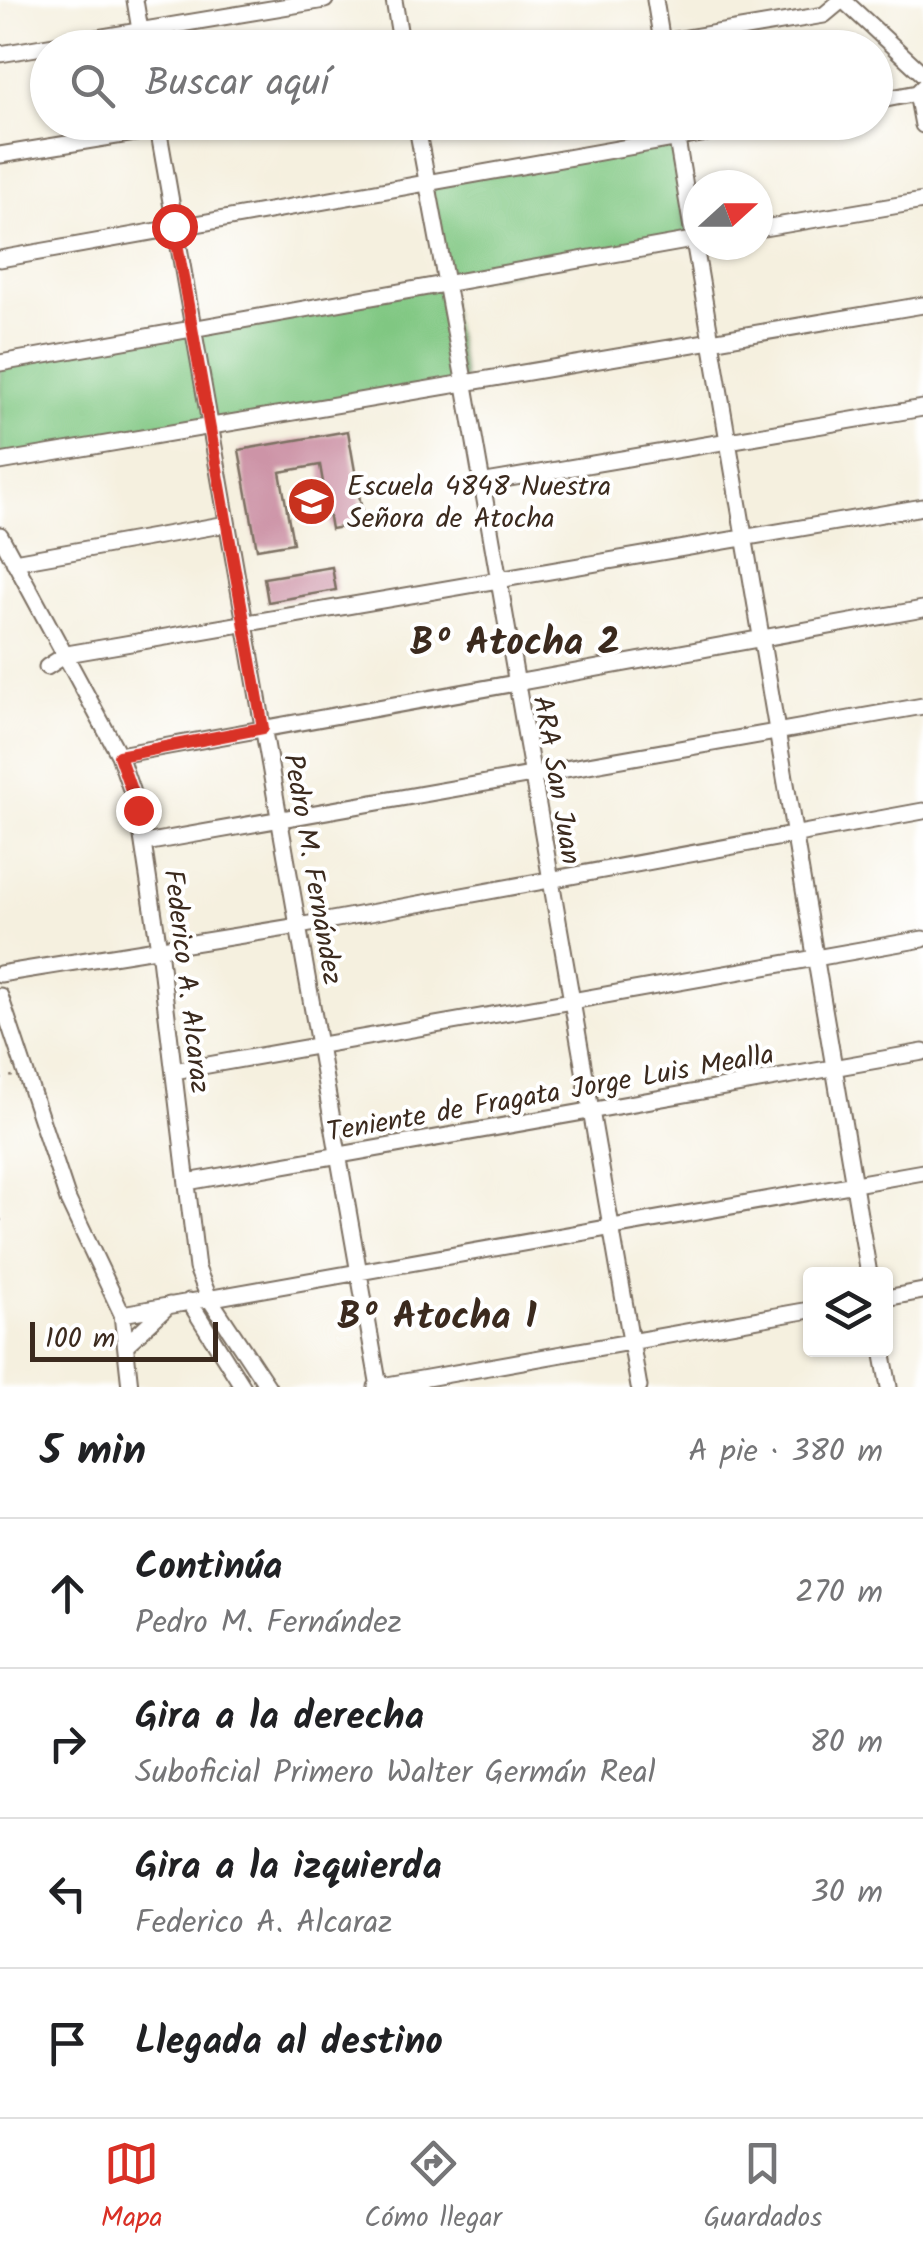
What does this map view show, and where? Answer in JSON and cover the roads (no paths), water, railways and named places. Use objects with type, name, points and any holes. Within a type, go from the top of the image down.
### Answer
[{"type":"street","points":[[135,0],[140,30]]},
{"type":"street","points":[[184,30],[325,0]]},
{"type":"street","points":[[394,0],[399,30]]},
{"type":"street","points":[[655,0],[660,30]]},
{"type":"street","points":[[740,30],[824,15],[842,0],[875,30]]},
{"type":"street","points":[[893,47],[923,74]]},
{"type":"street","points":[[0,54],[30,51]]},
{"type":"street","points":[[893,97],[920,90],[923,126]]},
{"type":"street","points":[[0,155],[81,140]]},
{"type":"street","name":"Pedro M. Fernández","points":[[159,140],[378,1387]]},
{"type":"street","name":"ARA San Juan","points":[[419,140],[466,385],[496,578],[638,1387]]},
{"type":"street","points":[[0,259],[426,180],[681,140]]},
{"type":"street","points":[[676,141],[683,177]]},
{"type":"street","points":[[773,226],[923,201]]},
{"type":"street","points":[[0,363],[683,242]]},
{"type":"street","points":[[698,260],[868,1267]]},
{"type":"street","points":[[0,462],[923,305]]},
{"type":"street","points":[[480,484],[923,408]]},
{"type":"street","points":[[47,667],[67,654],[923,508]]},
{"type":"street","points":[[14,562],[227,524]]},
{"type":"street","name":"Federico A. Alcaraz","points":[[0,535],[119,756],[145,843],[196,1268],[209,1298],[268,1387]]},
{"type":"street","points":[[119,756],[923,609]]},
{"type":"street","points":[[145,843],[923,706]]},
{"type":"street","points":[[0,974],[299,926],[923,811]]},
{"type":"street","points":[[174,1071],[923,939]]},
{"type":"street","points":[[0,996],[68,1200],[122,1314],[130,1387]]},
{"type":"street","name":"Teniente de Fragata Jorge Luis Mealla","points":[[186,1182],[923,1052]]},
{"type":"street","points":[[122,1314],[923,1172]]},
{"type":"street","points":[[893,1297],[923,1291]]},
{"type":"street","points":[[189,1301],[243,1387]]},
{"type":"street","points":[[128,1343],[169,1305]]},
{"type":"street","points":[[378,1387],[803,1311]]},
{"type":"street","points":[[883,1357],[889,1387]]},
{"type":"place","name":"Escuela 4848 Nuestra Señora de Atocha","points":[[312,501]]},
{"type":"district","name":"Bº Atocha 2","points":[[515,641]]},
{"type":"district","name":"Bº Atocha 1","points":[[437,1315]]}]
